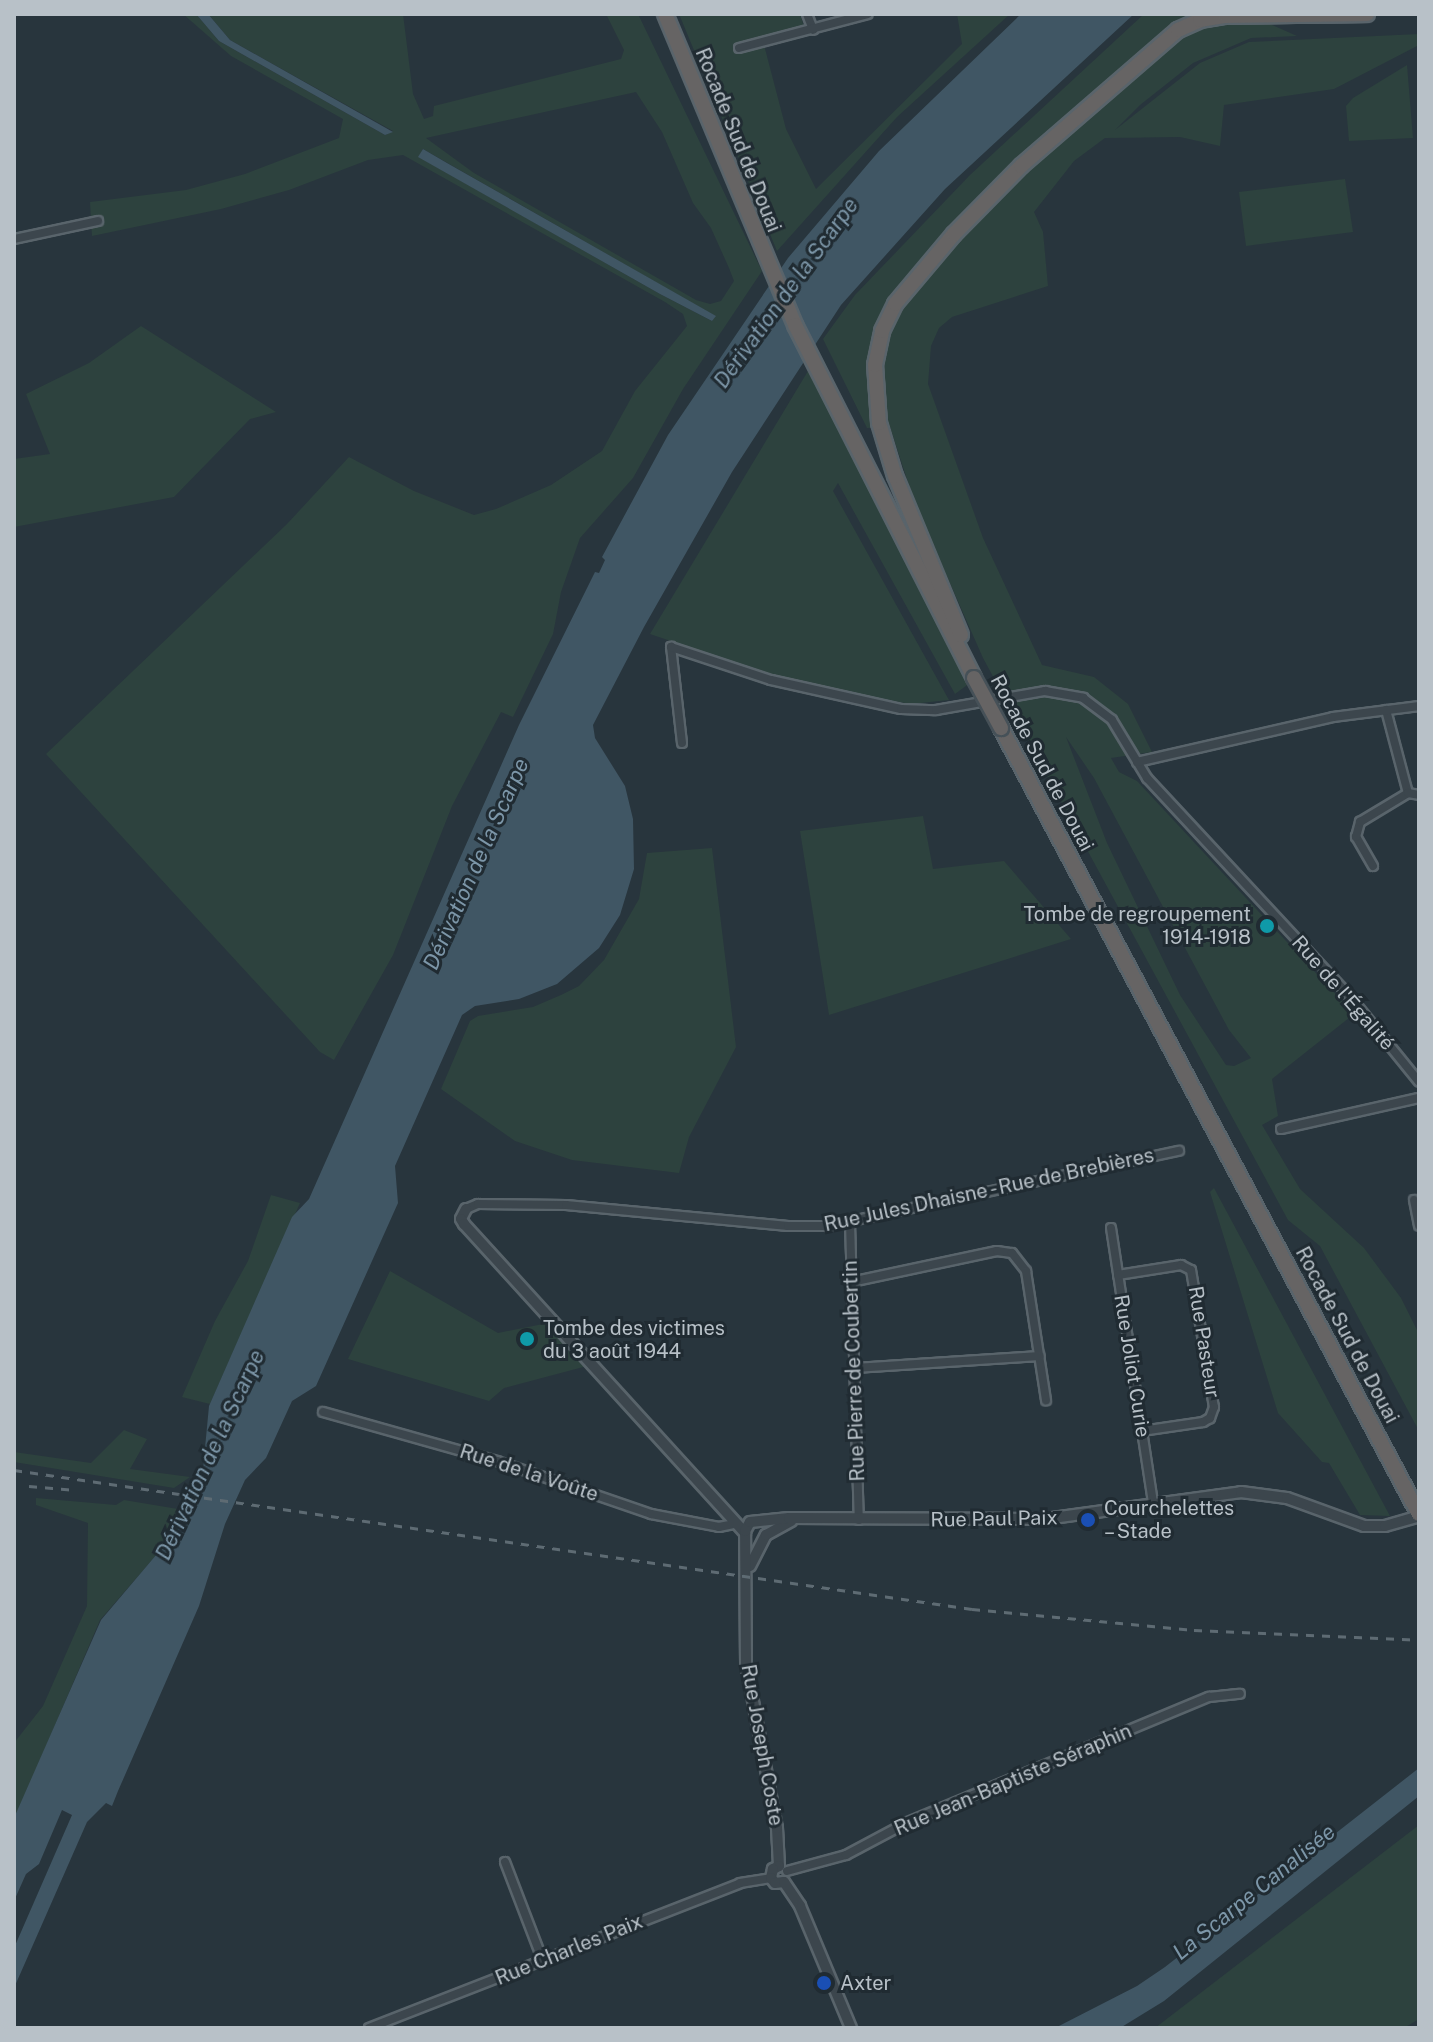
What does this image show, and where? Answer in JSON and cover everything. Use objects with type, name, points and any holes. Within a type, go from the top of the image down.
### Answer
[{"type":"highway","points":[[654,14],[711,128]]},
{"type":"highway","name":"Rocade Sud de Douai","points":[[665,14],[711,128],[820,365],[1004,727],[1406,1481],[1419,1515]]},
{"type":"highway","name":"Rocade Sud de Douai","points":[[672,14],[768,254]]},
{"type":"highway","points":[[961,635],[895,476],[879,423],[875,365],[882,331],[895,304],[954,234],[1021,166],[1182,28],[1226,16],[1367,14]]},
{"type":"highway","name":"Rocade Sud de Douai","points":[[820,365],[961,635],[978,677]]},
{"type":"highway","name":"Rocade Sud de Douai","points":[[1406,1481],[1419,1495]]},
{"type":"street","points":[[807,14],[813,30]]},
{"type":"street","points":[[739,48],[868,14]]},
{"type":"street","points":[[14,239],[98,221]]},
{"type":"street","name":"Rue de l'Égalité","points":[[682,743],[671,647],[771,680],[901,709],[936,710],[1036,692],[1067,692],[1091,702],[1106,713],[1137,762],[1347,993],[1419,1082]]},
{"type":"street","points":[[1137,762],[1319,720],[1419,706]]},
{"type":"street","points":[[1386,710],[1408,793]]},
{"type":"street","points":[[1373,866],[1358,840],[1357,827],[1363,819],[1408,793],[1419,795]]},
{"type":"street","points":[[1281,1129],[1414,1099]]},
{"type":"street","name":"Rue Jules Dhaisne - Rue de Brebières","points":[[466,1209],[478,1204],[566,1205],[799,1227],[850,1223],[1179,1151]]},
{"type":"street","points":[[1414,1200],[1419,1226]]},
{"type":"street","points":[[466,1209],[461,1219],[464,1224],[735,1524],[752,1541],[763,1538],[766,1526],[725,1510]]},
{"type":"street","name":"Rue Pierre de Coubertin","points":[[850,1223],[859,1520]]},
{"type":"street","name":"Rue Joliot Curie","points":[[1111,1228],[1153,1504]]},
{"type":"street","points":[[851,1282],[997,1251],[1012,1253],[1026,1271],[1046,1400]]},
{"type":"street","name":"Rue Pasteur","points":[[1118,1275],[1181,1265],[1188,1267],[1194,1277],[1214,1407],[1210,1418],[1142,1431]]},
{"type":"street","points":[[855,1368],[1040,1356]]},
{"type":"street","name":"Rue de la Voûte","points":[[323,1412],[497,1461],[651,1514],[719,1527],[735,1524]]},
{"type":"street","name":"Rue Paul Paix","points":[[756,1520],[1045,1519],[1249,1492],[1295,1500],[1364,1526],[1385,1526],[1419,1515]]},
{"type":"street","name":"Rue Paul Paix","points":[[763,1538],[783,1523],[801,1519]]},
{"type":"street","points":[[746,1534],[747,1524],[756,1520]]},
{"type":"street","name":"Rue Joseph Coste","points":[[746,1534],[746,1664],[784,1873],[851,2028]]},
{"type":"street","name":"Rue Joseph Coste","points":[[747,1575],[763,1538]]},
{"type":"street","name":"Rue Jean-Baptiste Séraphin","points":[[784,1873],[846,1855],[908,1822],[1209,1697],[1240,1694]]},
{"type":"street","points":[[505,1862],[543,1961]]},
{"type":"street","points":[[771,1878],[771,1871],[784,1873]]},
{"type":"street","name":"Rue Charles Paix","points":[[369,2028],[740,1883],[771,1878]]},
{"type":"green space","points":[[183,14],[196,14],[219,41],[385,135],[393,131],[230,40],[208,14],[403,14],[413,94],[424,119],[433,116],[434,106],[621,59],[624,50],[606,14],[638,14],[762,271],[683,389],[633,478],[580,538],[561,592],[553,634],[513,717],[501,712],[452,806],[393,955],[334,1060],[320,1052],[46,754],[287,524],[349,457],[414,491],[474,515],[496,509],[551,485],[602,451],[635,391],[687,326],[683,314],[665,302],[403,155],[368,160],[289,190],[221,209],[92,236],[90,202],[186,190],[245,174],[339,138],[343,119],[231,56]],"holes":[[[636,92],[662,132],[693,203],[711,228],[729,268],[734,281],[721,301],[710,304],[696,300],[474,173],[426,138]],[[423,149],[715,316],[712,321],[660,294],[419,157]]]},
{"type":"green space","points":[[679,14],[800,14],[804,27],[763,41],[786,129],[816,189],[962,44],[957,14],[1010,14],[897,117],[777,251]]},
{"type":"green space","points":[[1144,14],[1247,14],[1297,36],[1251,38],[1193,63],[1140,105],[1115,130],[1200,63],[1249,42],[1419,34],[1419,45],[1334,89],[1224,105],[1220,146],[1180,137],[1105,138],[1074,161],[1034,212],[1043,232],[1048,286],[952,317],[939,328],[931,346],[928,384],[983,538],[1042,665],[1094,677],[1128,704],[1152,752],[1111,758],[1119,772],[1137,781],[1354,1014],[1272,1079],[1278,1116],[1262,1125],[1300,1189],[1364,1248],[1401,1298],[1419,1334],[1419,1431],[1320,1246],[1288,1220],[983,658],[915,504],[890,427],[867,428],[823,339],[855,295],[970,175]],"holes":[[[1066,737],[1094,778],[1229,1030],[1251,1058],[1234,1066],[1226,1065],[1180,995],[1107,843]]]},
{"type":"green space","points":[[1407,65],[1413,138],[1349,141],[1346,106],[1353,98]]},
{"type":"green space","points":[[1345,179],[1353,232],[1246,246],[1239,192]]},
{"type":"green space","points":[[141,326],[276,412],[250,419],[174,497],[14,527],[14,459],[50,454],[26,394],[89,363]]},
{"type":"green space","points":[[808,371],[970,683],[955,694],[838,483],[833,491],[949,700],[911,704],[800,685],[650,634]]},
{"type":"green space","points":[[923,816],[933,869],[1004,861],[1071,939],[829,1015],[800,831]]},
{"type":"green space","points":[[712,848],[736,1047],[689,1137],[679,1173],[572,1160],[515,1141],[441,1089],[470,1021],[478,1016],[533,1007],[561,995],[579,986],[604,960],[639,899],[647,853]]},
{"type":"green space","points":[[1214,1188],[1390,1516],[1360,1515],[1329,1463],[1322,1462],[1278,1413],[1210,1192]]},
{"type":"green space","points":[[271,1195],[300,1203],[210,1404],[182,1397],[215,1321],[248,1261]]},
{"type":"green space","points":[[390,1271],[498,1333],[548,1323],[587,1366],[504,1388],[489,1401],[348,1359]]},
{"type":"green space","points":[[124,1430],[147,1439],[130,1469],[190,1477],[174,1488],[14,1462],[14,1452],[91,1463]]},
{"type":"green space","points":[[36,1498],[116,1505],[124,1500],[178,1509],[170,1528],[179,1529],[100,1620],[14,1821],[14,1743],[43,1706],[87,1606],[88,1523],[36,1505]]},
{"type":"green space","points":[[1419,1825],[1419,2019],[1404,2028],[1155,2028]]},
{"type":"water","points":[[196,14],[208,14],[230,40],[393,132],[385,135],[219,41]]},
{"type":"water","name":"Dérivation de la Scarpe","points":[[1021,14],[1134,14],[945,189],[841,305],[732,472],[644,627],[593,725],[595,738],[625,786],[633,819],[634,869],[620,915],[599,948],[557,984],[519,999],[475,1006],[462,1015],[395,1166],[398,1203],[316,1386],[292,1401],[266,1458],[245,1480],[225,1524],[199,1606],[112,1806],[106,1803],[87,1822],[14,1988],[14,1948],[72,1815],[62,1810],[39,1864],[26,1874],[14,1901],[14,1818],[101,1620],[179,1528],[203,1469],[209,1406],[292,1217],[309,1199],[519,725],[595,572],[599,573],[605,560],[602,557],[668,435],[788,258],[879,151]]},
{"type":"water","points":[[423,149],[716,316],[712,321],[660,294],[418,157]]},
{"type":"water","points":[[1419,1768],[1419,1796],[1164,2001],[1120,2028],[1055,2028],[1137,1986],[1165,1967]]},
{"type":"railway","points":[[14,1470],[972,1609],[1194,1630],[1419,1640]]},
{"type":"railway","points":[[29,1486],[76,1490]]},
{"type":"place","name":"Tombe de regroupement 1914-1918","points":[[1267,926]]},
{"type":"place","name":"Tombe des victimes du 3 août 1944","points":[[527,1339]]},
{"type":"place","name":"Courchelettes – Stade","points":[[1088,1520]]},
{"type":"place","name":"Axter","points":[[824,1983]]},
{"type":"water label","name":"La Scarpe Canalisée","points":[[1254,1892]]}]
